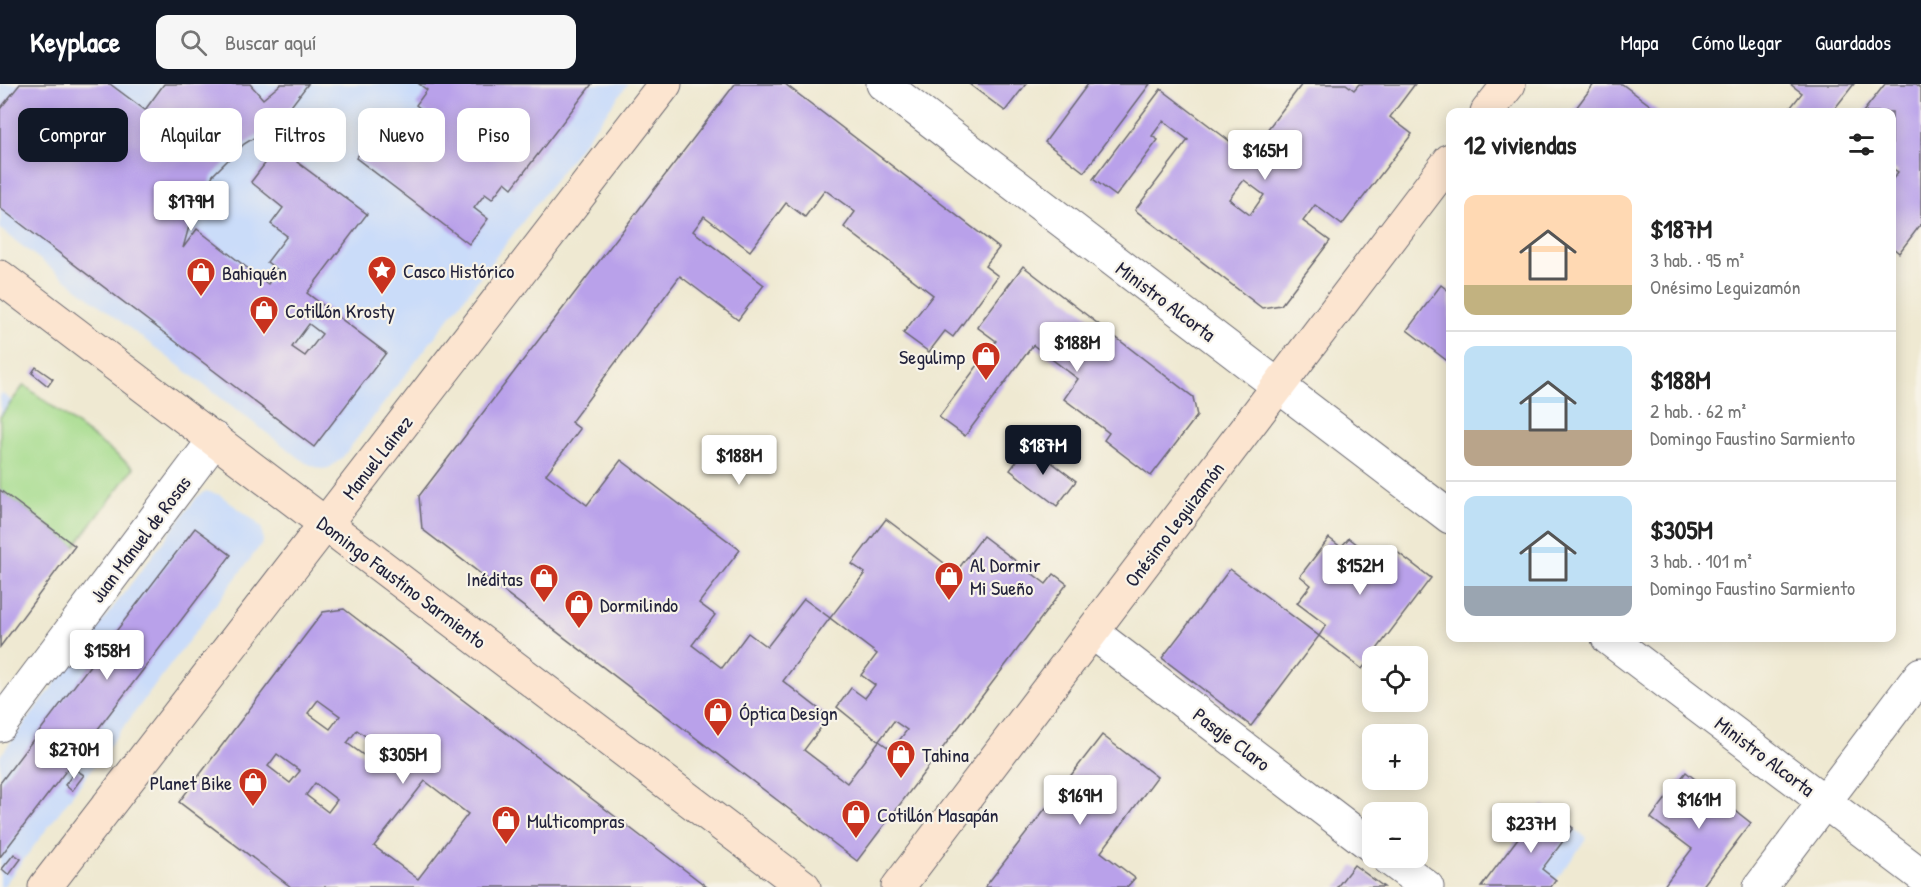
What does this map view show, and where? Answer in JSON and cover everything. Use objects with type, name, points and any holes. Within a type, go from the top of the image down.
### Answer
[{"type":"street","name":"Manuel Lainez","points":[[45,887],[665,84]]},
{"type":"street","name":"Ministro Alcorta","points":[[883,84],[1446,514]]},
{"type":"street","points":[[1490,108],[1509,84]]},
{"type":"street","name":"Onésimo Leguizamón","points":[[898,887],[1446,165]]},
{"type":"street","name":"Domingo Faustino Sarmiento","points":[[0,277],[804,887]]},
{"type":"street","name":"Juan Manuel de Rosas","points":[[0,725],[215,440]]},
{"type":"street","name":"Pasaje Claro","points":[[1092,632],[1362,838]]},
{"type":"street","name":"Ministro Alcorta","points":[[1613,642],[1921,875]]},
{"type":"street","points":[[1760,887],[1921,674]]},
{"type":"street","points":[[1401,868],[1426,887]]},
{"type":"shaded area","points":[[0,84],[628,84],[342,458],[329,468],[321,469],[306,463],[0,229]]},
{"type":"shaded area","points":[[0,392],[12,401],[0,417]]},
{"type":"shaded area","points":[[206,491],[220,495],[255,521],[262,529],[263,542],[3,887],[0,887],[0,756],[197,497]]},
{"type":"shaded area","points":[[1543,805],[1587,838],[1551,887],[1481,887]]},
{"type":"green space","points":[[24,385],[134,468],[75,546],[0,490],[0,417]]},
{"type":"building","points":[[20,84],[110,84],[142,108],[140,108],[140,162],[226,162],[213,175],[193,212],[183,248],[197,229],[268,284],[278,270],[267,262],[287,236],[271,224],[283,208],[251,182],[266,162],[297,162],[367,214],[307,293],[386,353],[314,447],[0,208],[0,109]],"holes":[[[309,324],[322,334],[305,356],[292,347]]]},
{"type":"building","points":[[164,84],[250,84],[263,99],[281,84],[308,84],[290,108],[254,108],[254,138],[242,146],[242,108],[146,108]]},
{"type":"building","points":[[419,84],[592,84],[512,188],[505,182],[492,199],[485,194],[474,208],[488,219],[469,244],[361,162],[445,162],[445,108],[420,108],[416,105],[427,90]]},
{"type":"building","points":[[735,84],[785,84],[999,248],[985,266],[998,276],[953,337],[945,331],[929,352],[903,333],[933,295],[844,227],[855,212],[825,190],[805,217],[786,203],[750,251],[704,216],[693,231],[764,285],[738,320],[680,276],[571,422],[580,429],[546,474],[587,505],[621,460],[740,550],[699,603],[715,615],[692,645],[722,668],[748,633],[767,647],[804,599],[830,618],[865,573],[852,564],[886,519],[956,572],[983,536],[1046,584],[1054,574],[1067,584],[857,861],[422,529],[419,496]],"holes":[[[830,618],[877,654],[861,675],[875,685],[865,698],[851,688],[837,707],[879,741],[847,783],[804,750],[829,717],[783,681]],[[894,721],[907,730],[892,750],[879,741]]]},
{"type":"building","points":[[969,84],[1026,84],[1005,111]]},
{"type":"building","points":[[1088,84],[1150,84],[1084,172],[1045,142]]},
{"type":"building","points":[[1302,84],[1346,84],[1354,90],[1359,84],[1415,84],[1390,117],[1412,134],[1342,225],[1315,205],[1303,221],[1330,241],[1281,305],[1262,308],[1135,210],[1188,140],[1163,121],[1152,136],[1158,140],[1116,196],[1093,179],[1161,89],[1248,155]],"holes":[[[1244,180],[1264,195],[1250,215],[1229,199]]]},
{"type":"building","points":[[1594,84],[1622,84],[1654,108],[1576,108]]},
{"type":"building","points":[[1790,84],[1854,84],[1835,108],[1790,108],[1802,93]]},
{"type":"building","points":[[1885,84],[1916,84],[1921,88],[1921,224],[1899,253],[1896,250],[1896,175],[1898,172],[1896,171],[1896,108],[1866,108]]},
{"type":"building","points":[[1023,266],[1193,397],[1197,416],[1151,476],[1104,440],[1109,433],[1064,399],[1078,379],[1033,345],[965,436],[939,417],[996,341],[977,327]]},
{"type":"building","points":[[1441,285],[1446,289],[1446,360],[1407,330]]},
{"type":"building","points":[[36,367],[53,379],[48,386],[32,373]]},
{"type":"building","points":[[1029,445],[1076,481],[1057,506],[1010,470]]},
{"type":"building","points":[[0,490],[75,546],[0,647]]},
{"type":"building","points":[[195,528],[231,555],[0,857],[0,783]]},
{"type":"building","points":[[1329,538],[1341,547],[1349,538],[1376,559],[1388,545],[1431,578],[1379,646],[1362,646],[1362,669],[1319,636],[1326,625],[1297,603],[1311,585],[1300,576]]},
{"type":"building","points":[[1230,569],[1319,636],[1251,726],[1162,658]]},
{"type":"building","points":[[344,609],[707,887],[291,887],[179,802],[323,612]],"holes":[[[318,700],[340,716],[330,729],[308,713]],[[357,730],[379,746],[369,759],[347,743]],[[277,754],[300,771],[290,783],[268,766]],[[425,781],[468,814],[418,879],[374,846]],[[315,783],[337,800],[328,812],[306,795]]]},
{"type":"building","points":[[1102,735],[1157,777],[1101,852],[1135,878],[1127,887],[985,887]]},
{"type":"building","points":[[76,770],[84,775],[72,791],[65,785]]},
{"type":"building","points":[[1686,772],[1751,823],[1702,887],[1663,887],[1692,849],[1651,818]]},
{"type":"building","points":[[1543,805],[1573,828],[1542,869],[1556,880],[1551,887],[1481,887]]},
{"type":"building","points":[[14,854],[21,859],[9,875],[2,869]]},
{"type":"building","points":[[1354,865],[1384,887],[1337,887]]},
{"type":"place","name":"Casco Histórico","points":[[382,296]]},
{"type":"place","name":"Bahiquén","points":[[201,298]]},
{"type":"place","name":"Cotillón Krosty","points":[[264,336]]},
{"type":"place","name":"Segulimp","points":[[986,382]]},
{"type":"place","name":"Al Dormir Mi Sueño","points":[[949,602]]},
{"type":"place","name":"Inéditas","points":[[544,604]]},
{"type":"place","name":"Dormilindo","points":[[579,630]]},
{"type":"place","name":"Óptica Design","points":[[718,738]]},
{"type":"place","name":"Tahina","points":[[901,780]]},
{"type":"place","name":"Planet Bike","points":[[253,808]]},
{"type":"place","name":"Cotillón Masapán","points":[[856,840]]},
{"type":"place","name":"Multicompras","points":[[506,846]]}]
